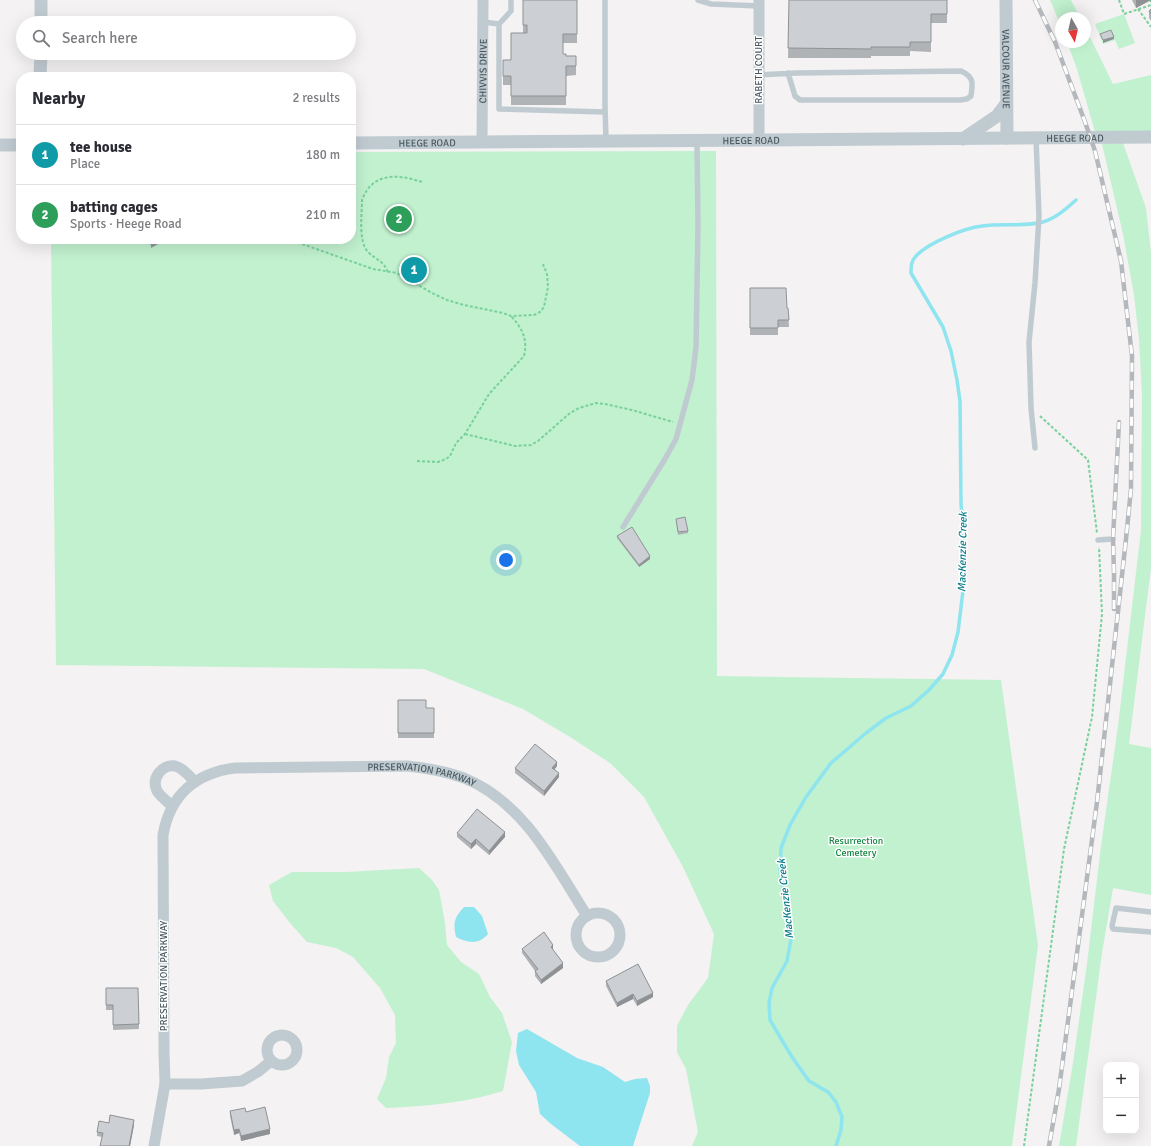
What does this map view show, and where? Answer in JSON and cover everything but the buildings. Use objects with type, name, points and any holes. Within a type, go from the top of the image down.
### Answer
[{"type":"street","points":[[41,0],[41,16]]},
{"type":"street","name":"CHIVVIS DRIVE","points":[[482,142],[483,0]]},
{"type":"street","name":"VALCOUR AVENUE","points":[[1006,0],[1007,138]]},
{"type":"street","name":"RABETH COURT","points":[[758,3],[759,140]]},
{"type":"street","points":[[40,72],[41,60]]},
{"type":"street","points":[[963,139],[997,116],[1006,104]]},
{"type":"street","name":"HEEGE ROAD","points":[[356,143],[1151,137]]},
{"type":"street","points":[[0,146],[16,146]]},
{"type":"street","points":[[172,806],[158,792],[155,785],[156,777],[160,770],[167,766],[176,766],[183,770],[195,782]]},
{"type":"street","name":"PRESERVATION PARKWAY","points":[[154,1146],[165,1084],[162,844],[165,825],[172,806],[182,793],[195,782],[213,772],[224,769],[243,768],[408,766],[428,768],[465,779],[482,787],[503,802],[533,832],[587,916]]},
{"type":"street","points":[[593,914],[606,914],[616,922],[619,928],[620,941],[613,952],[600,957],[588,955],[582,951],[578,945],[576,932],[582,920],[587,916],[593,914]]},
{"type":"street","points":[[165,1084],[201,1084],[242,1081],[259,1071],[271,1061]]},
{"type":"lane","points":[[511,0],[511,12],[499,24],[499,109],[605,112]]},
{"type":"lane","points":[[604,0],[606,142]]},
{"type":"lane","points":[[698,0],[711,4],[758,3]]},
{"type":"lane","points":[[483,22],[499,24]]},
{"type":"lane","points":[[758,75],[788,74],[961,71],[972,79],[973,86],[971,96],[968,99],[960,100],[800,100],[795,96],[788,74]]},
{"type":"lane","points":[[1035,448],[1031,408],[1029,342],[1036,283],[1039,216],[1036,138]]},
{"type":"lane","points":[[623,527],[676,439],[692,380],[696,348],[698,226],[697,141]]},
{"type":"lane","points":[[1098,540],[1113,539]]},
{"type":"lane","points":[[1151,912],[1116,908],[1112,926],[1113,929],[1151,932]]},
{"type":"path","points":[[1119,0],[1124,14],[1151,2]]},
{"type":"path","points":[[1138,9],[1151,27]]},
{"type":"path","points":[[388,272],[383,262],[371,254],[364,245],[362,236],[362,200],[368,187],[373,182],[381,179],[399,177],[422,182]]},
{"type":"path","points":[[302,244],[366,266],[397,273],[447,300],[510,316],[534,315],[540,312],[544,307],[548,286],[547,274],[543,264]]},
{"type":"path","points":[[417,461],[438,462],[450,456],[456,443],[465,434],[489,394],[524,356],[526,349],[525,336],[510,316]]},
{"type":"path","points":[[465,434],[515,446],[531,445],[538,441],[570,413],[579,408],[596,404],[605,404],[632,410],[681,424]]},
{"type":"path","points":[[1024,1146],[1064,849],[1092,717],[1102,614],[1098,540],[1088,460],[1031,408]]},
{"type":"green space","points":[[1050,0],[1071,0],[1077,12],[1055,12]]},
{"type":"green space","points":[[1124,14],[1135,43],[1119,49],[1115,40],[1103,44],[1095,24]]},
{"type":"green space","points":[[1091,39],[1113,84],[1151,75],[1151,132],[1095,132],[1077,69],[1069,48],[1091,48]]},
{"type":"green space","points":[[1123,143],[1146,208],[1151,253],[1151,568],[1129,744],[1151,748],[1151,895],[1113,888],[1102,953],[1076,1146],[1059,1146],[1073,1063],[1087,964],[1101,846],[1118,726],[1141,530],[1142,395],[1139,339],[1134,295],[1123,234],[1102,144]]},
{"type":"green space","name":"Resurrection Cemetery","points":[[716,151],[717,676],[1001,680],[1038,945],[1012,1146],[692,1146],[698,1132],[686,1069],[677,1052],[677,1026],[688,1005],[708,978],[714,934],[683,867],[644,797],[610,763],[523,709],[424,669],[56,665],[51,244],[356,244],[356,152]]},
{"type":"green space","points":[[419,868],[432,880],[439,890],[447,945],[461,962],[479,974],[490,997],[502,1013],[512,1042],[503,1091],[460,1101],[386,1108],[377,1099],[386,1078],[389,1057],[396,1043],[395,1015],[380,988],[353,957],[336,948],[307,942],[273,901],[269,885],[292,872],[346,872]]},
{"type":"water","points":[[464,907],[474,907],[482,916],[488,934],[481,940],[469,942],[456,937],[455,921],[458,914]]},
{"type":"water","points":[[527,1029],[577,1058],[603,1067],[625,1082],[647,1078],[650,1086],[650,1093],[633,1146],[580,1146],[540,1114],[536,1092],[519,1065],[516,1051],[518,1033]]},
{"type":"waterway","name":"MacKenzie Creek","points":[[836,1146],[841,1130],[842,1117],[836,1102],[828,1092],[809,1081],[792,1057],[770,1020],[769,1003],[772,988],[787,961],[791,939],[790,925],[780,872],[781,848],[790,825],[806,797],[831,763],[886,718],[911,706],[929,690],[943,674],[952,655],[958,632],[965,574],[961,502],[960,401],[951,351],[943,327],[911,273],[913,260],[929,246],[956,233],[974,227],[1043,222],[1057,216],[1076,200]]},
{"type":"railway","points":[[1035,0],[1055,42],[1095,151],[1121,261],[1132,356],[1131,489],[1126,539],[1097,802],[1059,1089],[1049,1146]]},
{"type":"railway","points":[[1114,609],[1113,539],[1119,422]]},
{"type":"place","name":"batting cages","points":[[399,219]]},
{"type":"place","name":"tee house","points":[[414,270]]}]
